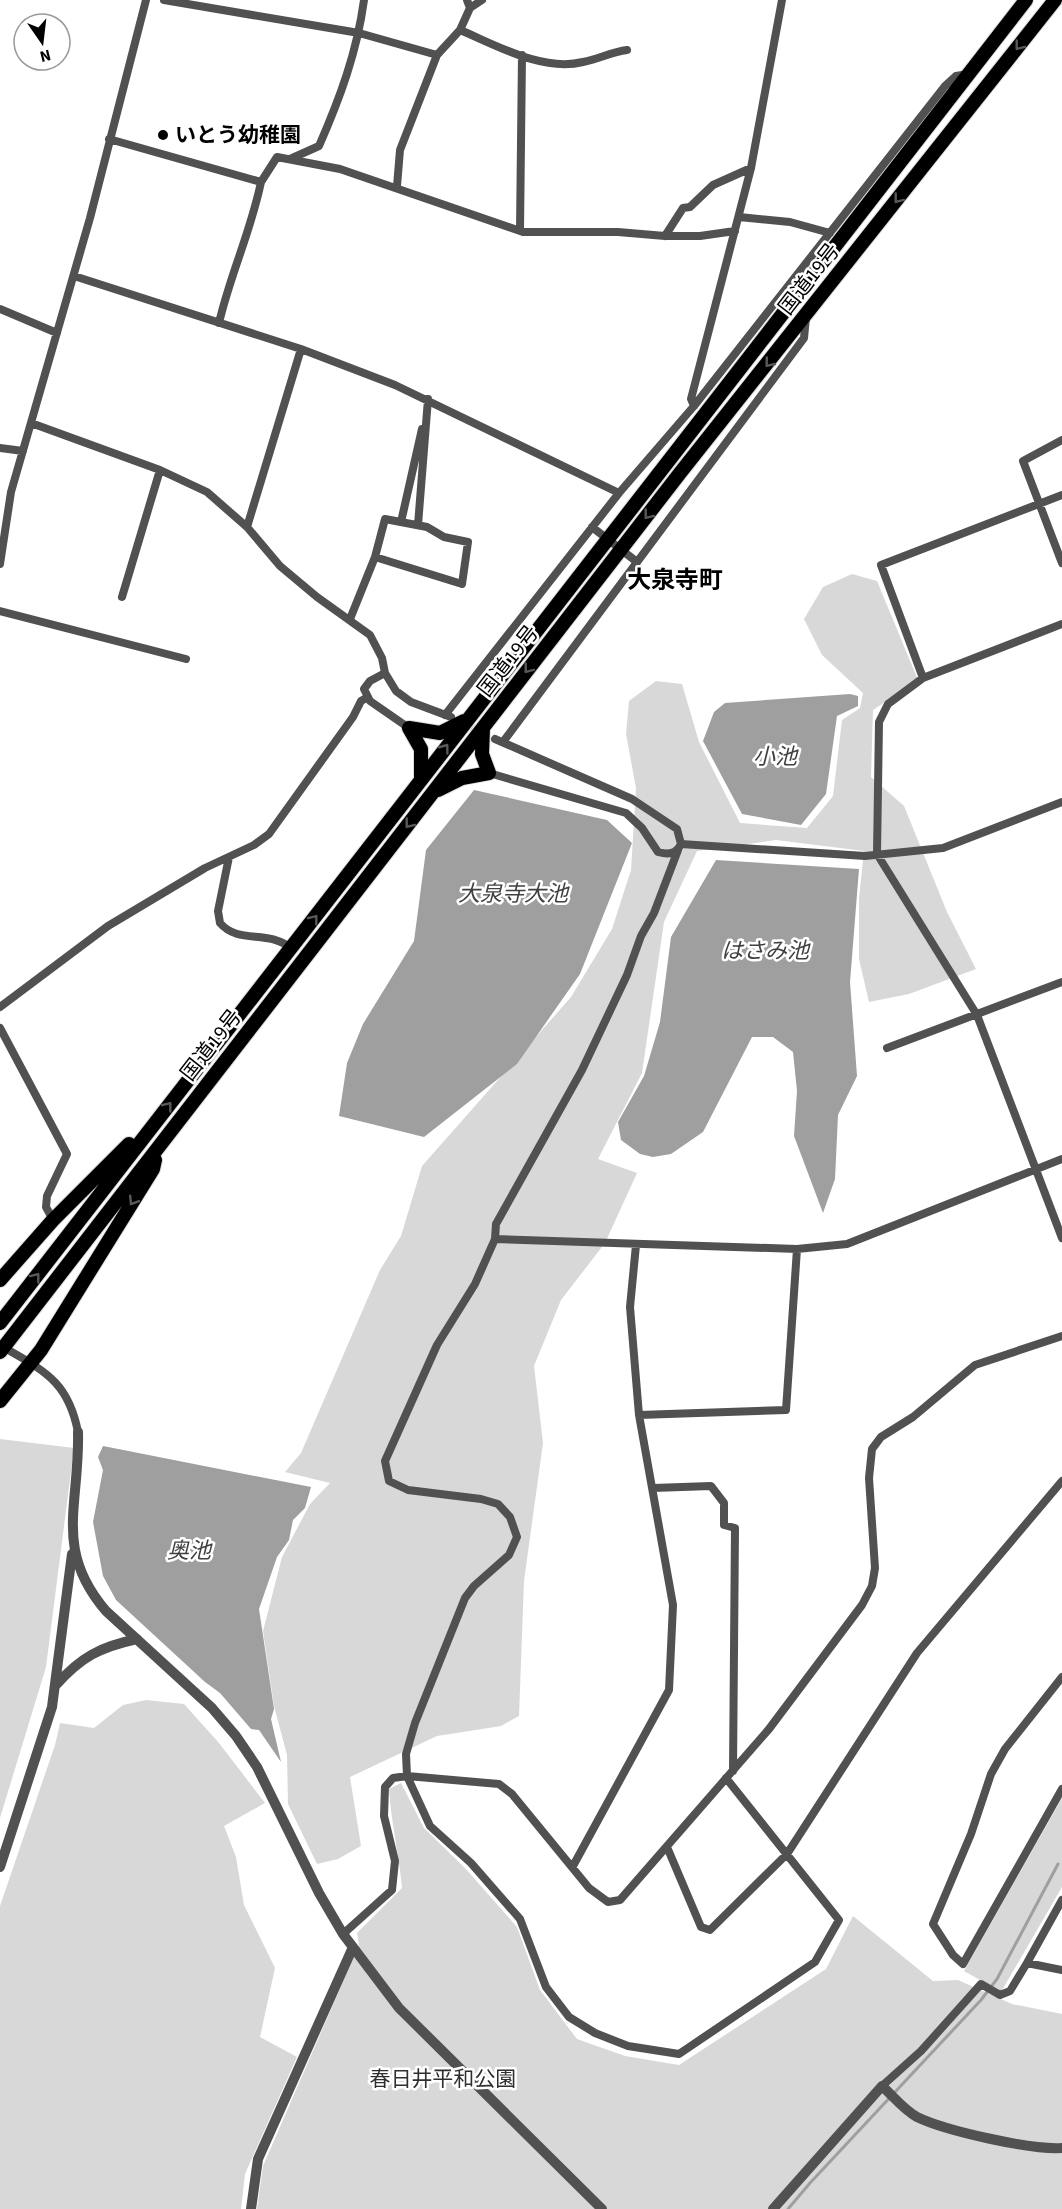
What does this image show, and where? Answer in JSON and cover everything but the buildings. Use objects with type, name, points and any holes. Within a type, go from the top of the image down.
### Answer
[{"type":"highway","name":"国道19号","points":[[0,1323],[1026,0]]},
{"type":"highway","name":"国道19号","points":[[5,1351],[158,1149],[621,550],[1055,0]]},
{"type":"highway","points":[[409,728],[440,733],[468,719]]},
{"type":"highway","points":[[409,728],[421,749],[421,780]]},
{"type":"highway","points":[[434,792],[462,778],[489,773],[482,754],[483,728]]},
{"type":"highway","points":[[0,1280],[53,1220],[129,1144],[144,1137]]},
{"type":"highway","points":[[0,1401],[41,1350],[153,1169],[158,1149]]},
{"type":"street","points":[[0,564],[11,492],[74,276],[146,0]]},
{"type":"street","points":[[164,0],[360,33],[437,55]]},
{"type":"street","points":[[290,159],[319,146],[339,101],[360,33],[364,0]]},
{"type":"street","points":[[397,186],[400,150],[437,55],[460,30],[469,4],[482,0]]},
{"type":"street","points":[[694,406],[692,399],[752,168],[782,0]]},
{"type":"street","points":[[460,30],[546,63],[576,63],[609,52],[627,50]]},
{"type":"street","points":[[520,230],[522,55]]},
{"type":"street","points":[[31,423],[160,470],[207,492],[246,527],[280,566],[317,597],[370,635],[382,658],[385,673],[396,691],[411,702],[448,716],[592,527],[694,406],[945,86],[956,76],[968,74]]},
{"type":"street","points":[[110,140],[261,182]]},
{"type":"street","points":[[219,323],[226,291],[254,217],[261,182],[277,157],[340,169],[397,186],[472,217],[523,232],[618,232],[700,236],[735,231]]},
{"type":"street","points":[[665,236],[683,208],[690,207],[714,185],[752,168]]},
{"type":"street","points":[[739,217],[790,222],[830,233]]},
{"type":"street","points":[[74,276],[301,350],[428,399],[619,493]]},
{"type":"street","points":[[0,309],[57,333]]},
{"type":"street","points":[[652,1488],[711,1486],[724,1503],[724,1525],[735,1528],[730,1775],[787,1854],[839,1920],[816,1962],[679,2054],[627,2046],[595,2033],[570,2017],[546,1987],[520,1919],[471,1863],[430,1826],[407,1776],[406,1754],[415,1723],[465,1598],[474,1586],[509,1555],[517,1537],[510,1517],[498,1504],[481,1499],[408,1490],[389,1481],[385,1461],[437,1345],[475,1284],[495,1239],[496,1224],[582,1070],[627,975],[641,936],[654,913],[680,847],[676,829],[632,799],[499,741],[637,562],[804,338],[806,317]]},
{"type":"street","points":[[246,527],[301,350]]},
{"type":"street","points":[[401,522],[428,399]]},
{"type":"street","points":[[418,525],[428,399]]},
{"type":"street","points":[[1062,440],[1023,461],[1062,563]]},
{"type":"street","points":[[0,448],[23,451]]},
{"type":"street","points":[[122,597],[160,470]]},
{"type":"street","points":[[923,678],[881,565],[1062,495]]},
{"type":"street","points":[[350,619],[375,557],[385,519],[418,525],[444,537],[468,542],[462,584],[375,557]]},
{"type":"street","points":[[592,527],[637,562]]},
{"type":"street","points":[[0,611],[186,659]]},
{"type":"street","points":[[1062,624],[923,678],[888,704],[879,722],[877,854],[976,1015],[1062,1238]]},
{"type":"street","points":[[385,673],[369,681],[363,689],[368,697],[409,728]]},
{"type":"street","points":[[0,1007],[108,926],[205,868],[254,845],[269,834],[361,701],[368,697]]},
{"type":"street","points":[[489,773],[626,813],[642,828],[658,852],[666,854],[680,847],[865,856],[943,848],[1062,802]]},
{"type":"street","points":[[229,857],[218,911],[220,923],[233,935],[273,937],[291,948]]},
{"type":"street","points":[[887,1047],[1062,982]]},
{"type":"street","points":[[0,1028],[67,1154],[47,1196],[46,1207],[53,1220]]},
{"type":"street","points":[[495,1239],[797,1249],[847,1244],[1062,1159]]},
{"type":"street","points":[[573,1866],[669,1690],[673,1605],[639,1415],[630,1307],[636,1245]]},
{"type":"street","points":[[639,1415],[786,1410],[797,1249]]},
{"type":"street","points":[[343,1934],[392,1890],[395,1861],[384,1816],[385,1787],[393,1778],[407,1776],[498,1784],[512,1794],[599,1897],[608,1902],[620,1900],[730,1775],[810,1675],[862,1605],[872,1586],[875,1568],[869,1478],[872,1449],[881,1437],[898,1429],[975,1365],[1062,1336]]},
{"type":"street","points":[[0,1867],[52,1707],[56,1685],[73,1548],[78,1432],[73,1409],[61,1387],[30,1363],[5,1351]]},
{"type":"street","points":[[667,1846],[701,1927],[710,1930],[787,1854],[917,1653],[1062,1481]]},
{"type":"street","points":[[73,1548],[78,1568],[92,1594],[212,1708],[241,1744],[257,1767],[319,1893],[343,1934],[399,2008],[602,2209]]},
{"type":"street","points":[[56,1685],[69,1671],[96,1650],[137,1639]]},
{"type":"street","points":[[1060,1683],[1005,1749],[991,1774],[971,1834],[933,1924],[952,1955],[963,1964],[1062,1789]]},
{"type":"street","points":[[772,2209],[882,2086],[921,2050],[981,1984],[1000,1995],[1010,1991],[1062,1900]]},
{"type":"street","points":[[251,2209],[258,2159],[353,1947]]},
{"type":"street","points":[[1027,1963],[1062,1970]]},
{"type":"street","points":[[882,2086],[915,2115],[940,2127],[1024,2145],[1062,2148]]},
{"type":"green space","points":[[852,574],[877,581],[918,680],[873,710],[871,777],[904,806],[947,912],[976,969],[909,994],[869,1002],[859,959],[859,898],[864,851],[776,840],[697,851],[664,922],[642,1073],[598,1159],[637,1173],[605,1243],[561,1300],[534,1366],[543,1443],[524,1581],[519,1716],[501,1726],[437,1736],[350,1777],[361,1846],[338,1859],[317,1864],[288,1804],[287,1755],[274,1706],[263,1631],[282,1557],[310,1504],[330,1483],[285,1472],[301,1453],[380,1270],[401,1236],[422,1166],[571,997],[612,929],[631,870],[636,788],[626,734],[629,701],[656,681],[682,684],[699,742],[740,823],[807,828],[833,796],[842,720],[860,708],[863,693],[822,655],[804,619],[823,587]]},
{"type":"green space","points":[[0,1439],[74,1448],[46,1667],[0,1818]]},
{"type":"green space","points":[[146,1700],[184,1704],[219,1743],[265,1803],[224,1826],[236,1857],[244,1905],[275,1968],[260,2037],[297,2057],[245,2174],[241,2209],[0,2209],[0,1906],[55,1745],[60,1723],[94,1728],[123,1705]]},
{"type":"green space","name":"春日井平和公園","points":[[401,1783],[424,1828],[465,1868],[517,1927],[540,1990],[577,2039],[625,2056],[679,2065],[826,1969],[853,1916],[933,1981],[958,1980],[1012,2004],[1062,2014],[1062,2209],[257,2209],[263,2166],[359,1945],[357,1933],[402,1888],[389,1789]]},
{"type":"green space","points":[[1062,1798],[1062,1887],[1001,1992],[964,1971]]},
{"type":"water","name":"小池","points":[[850,694],[858,696],[858,706],[837,716],[826,794],[801,825],[742,814],[703,741],[714,712],[725,703]]},
{"type":"water","name":"大泉寺大池","points":[[474,790],[607,820],[632,843],[580,974],[517,1064],[424,1137],[339,1116],[347,1063],[363,1024],[414,941],[426,850]]},
{"type":"water","name":"はさみ池","points":[[716,860],[859,869],[850,982],[857,1076],[838,1115],[835,1179],[823,1213],[794,1136],[797,1091],[793,1052],[773,1037],[752,1037],[703,1132],[671,1154],[653,1157],[640,1154],[621,1140],[618,1122],[644,1076],[660,1022],[671,937]]},
{"type":"water","name":"奥池","points":[[103,1446],[311,1487],[305,1508],[293,1520],[289,1540],[277,1557],[259,1609],[274,1709],[271,1719],[281,1762],[259,1730],[251,1729],[220,1693],[116,1600],[103,1576],[93,1522],[103,1470],[98,1457]]},
{"type":"waterway","points":[[788,2209],[981,2000],[997,1979],[1058,1864]]},
{"type":"tunnel","points":[[460,722],[495,739]]},
{"type":"place","name":"いとう幼稚園","points":[[163,135]]},
{"type":"district","name":"大泉寺町","points":[[675,580]]}]
